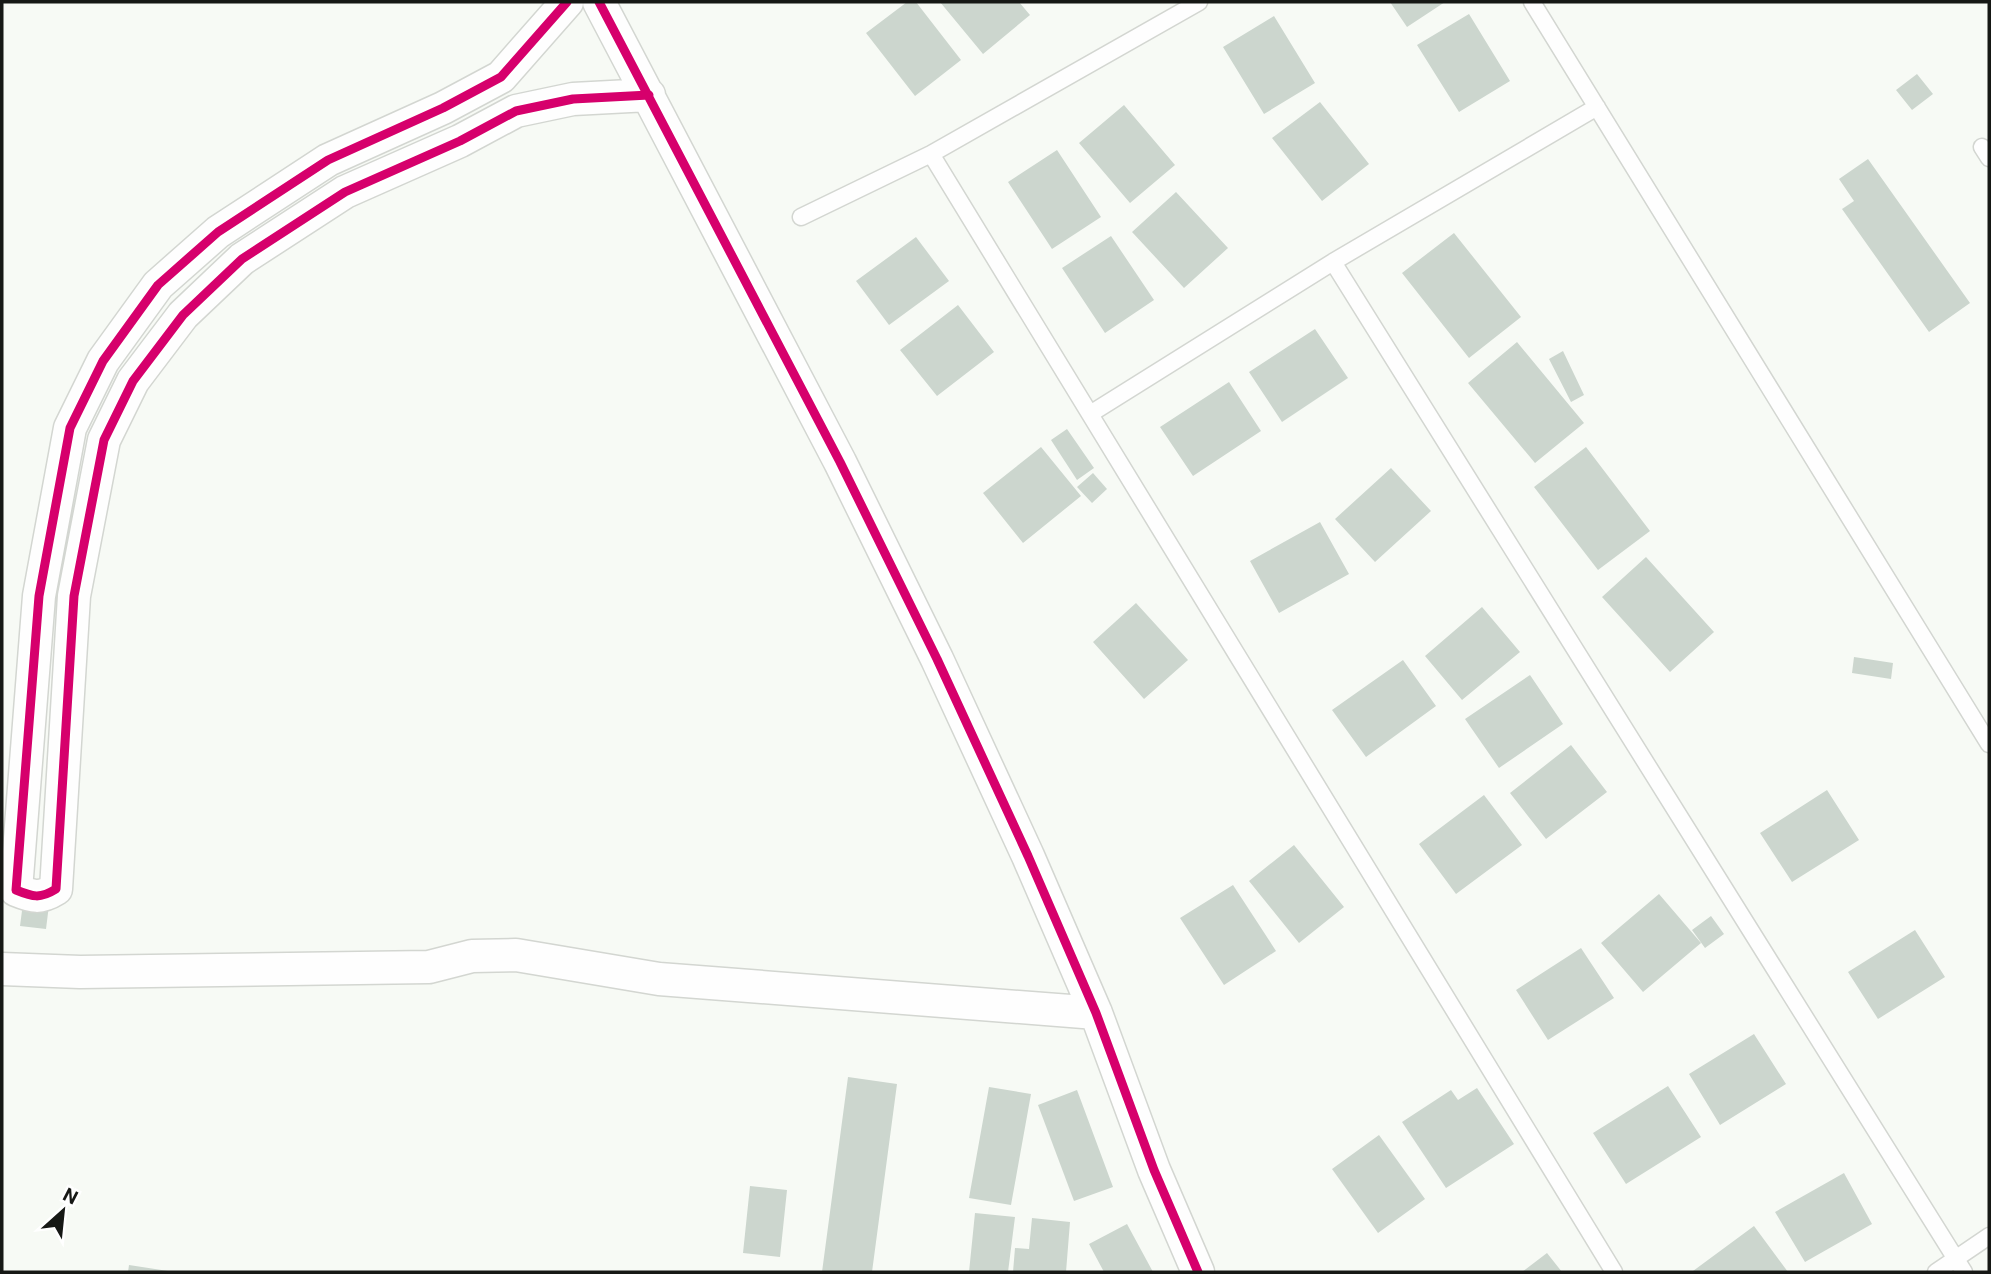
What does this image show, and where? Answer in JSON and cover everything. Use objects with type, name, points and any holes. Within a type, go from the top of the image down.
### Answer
[{"type":"street","points":[[566,2],[500,77],[443,108],[328,160],[218,232],[158,285],[103,361],[70,428],[39,596],[16,890],[35,896],[46,895],[56,889],[74,596],[104,440],[133,381],[183,315],[242,259],[345,192],[460,141],[516,111],[573,99],[649,96]]},
{"type":"street","points":[[600,2],[840,462],[937,659],[1028,856],[1096,1013],[1154,1170],[1198,1272]]},
{"type":"street","points":[[218,232],[242,259]]},
{"type":"street","points":[[70,428],[104,440]]},
{"type":"street","points":[[39,596],[74,596]]},
{"type":"street","points":[[2,969],[80,972],[429,967],[472,956],[516,955],[659,979],[1096,1013]]},
{"type":"lane","points":[[1532,2],[1989,744]]},
{"type":"lane","points":[[801,217],[931,154],[1188,4]]},
{"type":"lane","points":[[1090,414],[1333,262],[1597,107]]},
{"type":"lane","points":[[931,154],[1614,1272]]},
{"type":"lane","points":[[1333,262],[1959,1266]]},
{"type":"lane","points":[[1936,1272],[1959,1266],[1989,1236]]},
{"type":"building","points":[[907,2],[916,2],[961,60],[915,96],[866,33]]},
{"type":"building","points":[[940,2],[1019,2],[1030,15],[983,54]]},
{"type":"building","points":[[1390,2],[1445,2],[1407,27]]},
{"type":"building","points":[[1469,14],[1510,81],[1459,112],[1417,45]]},
{"type":"building","points":[[1274,16],[1315,83],[1264,114],[1223,47]]},
{"type":"building","points":[[1917,74],[1933,94],[1912,110],[1896,90]]},
{"type":"building","points":[[1320,102],[1369,164],[1322,201],[1272,138]]},
{"type":"building","points":[[1124,105],[1175,165],[1130,203],[1079,143]]},
{"type":"building","points":[[1057,150],[1101,217],[1052,249],[1008,182]]},
{"type":"building","points":[[1868,159],[1970,303],[1929,332],[1842,209],[1854,201],[1839,179]]},
{"type":"building","points":[[1176,192],[1228,248],[1184,288],[1132,232]]},
{"type":"building","points":[[1454,233],[1521,317],[1469,358],[1402,273]]},
{"type":"building","points":[[1111,236],[1154,300],[1105,333],[1062,268]]},
{"type":"building","points":[[916,237],[949,281],[889,325],[856,281]]},
{"type":"building","points":[[958,305],[994,352],[937,396],[900,350]]},
{"type":"building","points":[[1315,329],[1348,378],[1282,422],[1249,372]]},
{"type":"building","points":[[1517,342],[1584,423],[1535,463],[1468,383]]},
{"type":"building","points":[[1563,351],[1584,395],[1571,402],[1549,359]]},
{"type":"building","points":[[1229,382],[1261,431],[1193,476],[1160,427]]},
{"type":"building","points":[[1067,429],[1094,468],[1077,480],[1051,440]]},
{"type":"building","points":[[1041,447],[1081,496],[1023,543],[983,493]]},
{"type":"building","points":[[1586,447],[1650,531],[1598,570],[1534,487]]},
{"type":"building","points":[[1391,468],[1431,511],[1375,562],[1335,519]]},
{"type":"building","points":[[1093,473],[1107,489],[1092,503],[1077,487]]},
{"type":"building","points":[[1320,522],[1349,574],[1279,613],[1250,561]]},
{"type":"building","points":[[1646,557],[1714,632],[1670,672],[1602,597]]},
{"type":"building","points":[[1136,603],[1188,660],[1144,699],[1093,642]]},
{"type":"building","points":[[1482,607],[1520,652],[1462,700],[1425,656]]},
{"type":"building","points":[[1854,657],[1893,663],[1891,679],[1852,673]]},
{"type":"building","points":[[1403,660],[1436,706],[1366,757],[1332,710]]},
{"type":"building","points":[[1530,675],[1563,724],[1499,768],[1465,719]]},
{"type":"building","points":[[1571,745],[1607,792],[1546,839],[1510,793]]},
{"type":"building","points":[[1827,790],[1859,840],[1792,882],[1760,833]]},
{"type":"building","points":[[1484,795],[1522,845],[1456,894],[1419,844]]},
{"type":"building","points":[[1294,845],[1344,907],[1299,943],[1249,881]]},
{"type":"building","points":[[1233,885],[1276,951],[1224,985],[1180,918]]},
{"type":"building","points":[[1659,894],[1701,943],[1643,992],[1601,943]]},
{"type":"building","points":[[23,903],[49,905],[46,929],[20,926]]},
{"type":"building","points":[[1711,916],[1724,934],[1705,948],[1692,930]]},
{"type":"building","points":[[1915,930],[1945,977],[1878,1019],[1848,972]]},
{"type":"building","points":[[1581,948],[1614,998],[1548,1040],[1516,990]]},
{"type":"building","points":[[1754,1034],[1786,1084],[1720,1125],[1689,1074]]},
{"type":"building","points":[[848,1077],[897,1084],[872,1272],[822,1272]]},
{"type":"building","points":[[1668,1086],[1701,1137],[1626,1184],[1593,1133]]},
{"type":"building","points":[[989,1087],[1031,1094],[1011,1205],[969,1198]]},
{"type":"building","points":[[1477,1088],[1514,1144],[1446,1188],[1402,1122],[1451,1090],[1458,1100]]},
{"type":"building","points":[[1077,1090],[1113,1187],[1074,1201],[1038,1105]]},
{"type":"building","points":[[1379,1135],[1425,1199],[1378,1233],[1332,1169]]},
{"type":"building","points":[[1844,1173],[1872,1224],[1805,1262],[1775,1212]]},
{"type":"building","points":[[750,1186],[787,1190],[780,1257],[743,1253]]},
{"type":"building","points":[[975,1213],[1015,1217],[1008,1272],[969,1272]]},
{"type":"building","points":[[1032,1218],[1070,1222],[1066,1272],[1013,1272],[1015,1248],[1029,1249]]},
{"type":"building","points":[[1127,1224],[1153,1272],[1104,1272],[1089,1244]]},
{"type":"building","points":[[1754,1226],[1788,1272],[1693,1271]]},
{"type":"building","points":[[1547,1253],[1562,1272],[1522,1272]]},
{"type":"building","points":[[129,1265],[168,1271],[168,1272],[128,1272]]},
{"type":"cycle path","points":[[567,2],[501,77],[443,108],[328,160],[218,232],[158,285],[103,361],[70,428],[39,596],[16,890],[36,896],[56,889],[74,596],[104,440],[133,381],[183,315],[242,259],[345,192],[460,141],[516,111],[573,99],[649,95]]},
{"type":"cycle path","points":[[599,2],[840,462],[937,659],[1028,856],[1096,1013],[1154,1170],[1198,1272]]}]
